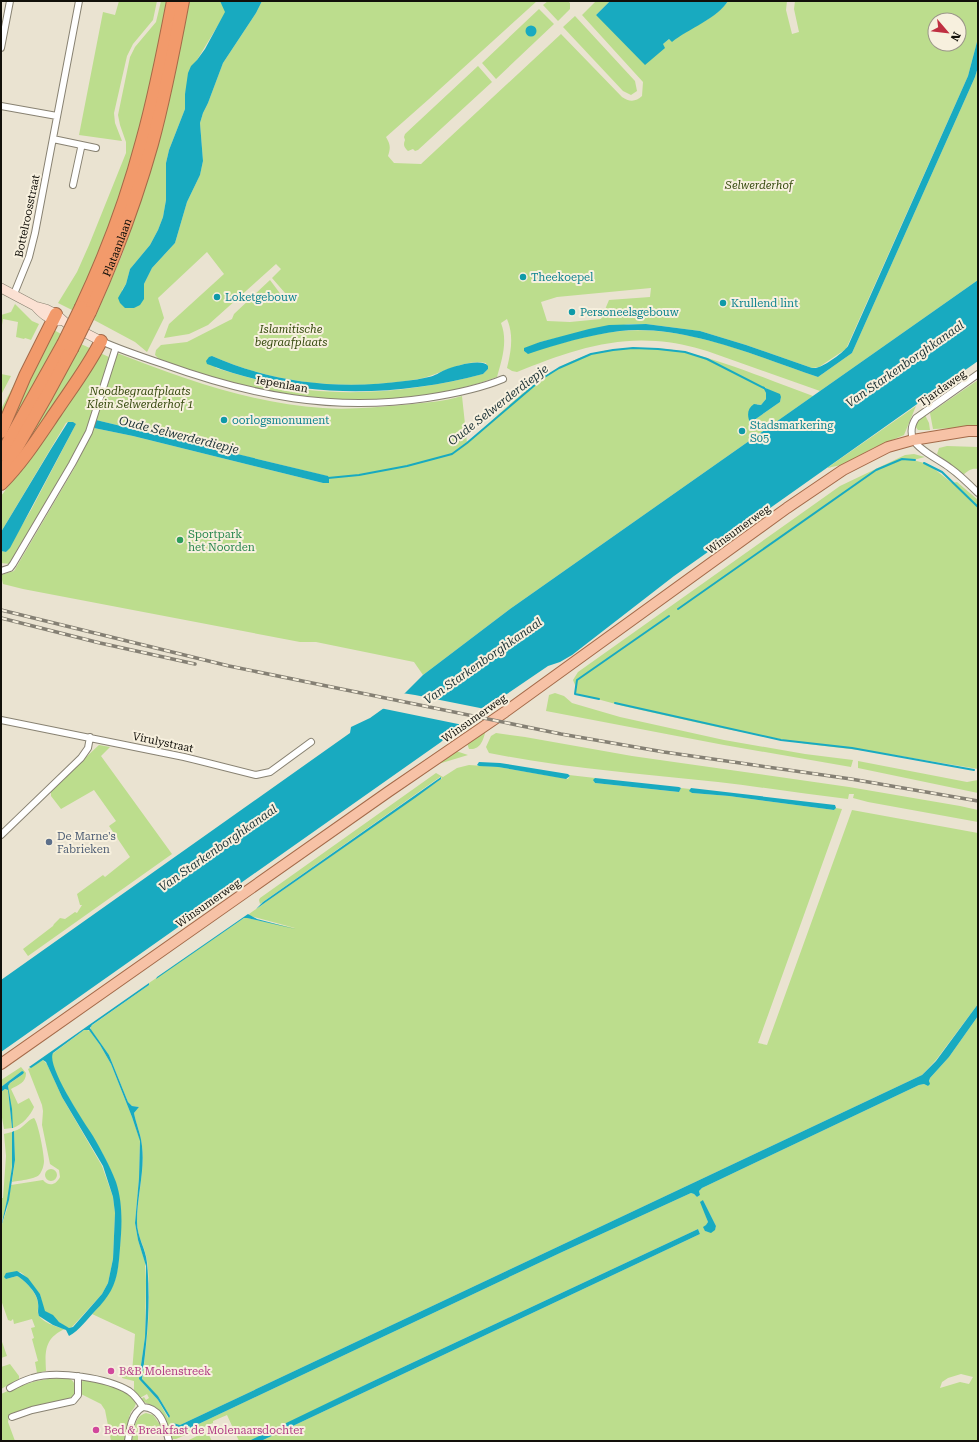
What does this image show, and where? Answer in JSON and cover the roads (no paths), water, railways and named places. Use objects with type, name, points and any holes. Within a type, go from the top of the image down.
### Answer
[{"type":"highway","name":"Plataanlaan","points":[[86,309],[131,180],[152,104],[173,1]]},
{"type":"highway","name":"Plataanlaan","points":[[1,475],[47,395],[68,347],[125,229],[152,144],[162,104],[183,1]]},
{"type":"highway","points":[[1,432],[25,376],[54,317]]},
{"type":"highway","points":[[1,484],[13,472],[35,443],[81,376],[101,341]]},
{"type":"highway","name":"Plataanlaan","points":[[1,455],[68,347]]},
{"type":"main road","name":"Winsumerweg","points":[[1,1064],[381,796],[505,712],[836,474],[888,447],[913,440],[968,431],[978,431]]},
{"type":"street","points":[[1,48],[10,1]]},
{"type":"street","name":"Bottelroosstraat","points":[[14,294],[29,257],[79,1]]},
{"type":"street","points":[[1,106],[57,116]]},
{"type":"street","points":[[52,139],[96,148]]},
{"type":"street","points":[[73,185],[81,148],[80,145]]},
{"type":"street","name":"Iepenlaan","points":[[1,288],[35,306],[43,315],[54,317],[116,347],[183,371],[232,386],[271,395],[324,402],[355,403],[416,399],[453,394],[487,386],[503,379]]},
{"type":"street","points":[[1,572],[10,568],[14,564],[89,432],[116,347]]},
{"type":"street","name":"Tjardaweg","points":[[913,440],[912,428],[916,418],[978,374]]},
{"type":"street","points":[[913,440],[978,493]]},
{"type":"street","name":"Virulystraat","points":[[1,720],[184,757],[256,775],[270,772],[310,742]]},
{"type":"street","points":[[1,835],[81,758],[88,748],[90,737]]},
{"type":"street","points":[[10,1388],[33,1377],[53,1375],[78,1376],[96,1379],[124,1388],[132,1393],[143,1407],[150,1408],[159,1414],[164,1424],[169,1441]]},
{"type":"street","points":[[12,1417],[32,1410],[73,1401],[78,1395],[78,1376]]},
{"type":"street","points":[[128,1441],[133,1417],[143,1407]]},
{"type":"water","points":[[220,1],[262,1],[256,13],[223,63],[203,113],[200,123],[203,161],[200,175],[187,202],[175,243],[152,268],[144,284],[144,299],[140,305],[134,308],[125,308],[120,303],[118,298],[126,284],[130,269],[150,245],[163,217],[166,200],[166,163],[169,150],[185,109],[185,94],[188,73],[191,66],[205,49],[225,12]]},
{"type":"water","points":[[610,1],[728,1],[710,18],[672,42],[669,39],[663,44],[665,48],[645,65],[596,15]]},
{"type":"water","points":[[529,26],[533,26],[535,27],[535,35],[529,36],[526,33],[526,29]]},
{"type":"water","points":[[978,38],[978,67],[975,77],[852,353],[818,377],[720,344],[669,332],[644,330],[620,331],[585,337],[528,354],[524,351],[524,348],[540,342],[589,329],[609,325],[646,324],[700,331],[812,368],[822,366],[830,361],[843,352],[848,346],[968,76]]},
{"type":"water","name":"Van Starkenborghkanaal","points":[[978,280],[978,361],[674,576],[572,655],[560,662],[548,666],[507,694],[495,699],[457,726],[441,742],[1,1052],[1,980],[350,733],[351,727],[370,718],[405,693],[423,675],[510,609]]},
{"type":"water","points":[[212,356],[259,373],[307,382],[331,384],[380,384],[417,379],[435,375],[455,367],[474,363],[485,364],[488,366],[488,369],[483,374],[415,388],[380,391],[346,391],[312,389],[278,384],[244,376],[207,364],[206,361]]},
{"type":"water","points":[[763,387],[780,394],[780,402],[750,423],[748,415],[750,408],[754,404],[761,405],[766,399],[766,393]]},
{"type":"water","points":[[96,420],[328,476],[329,483],[323,483],[133,436],[94,428]]},
{"type":"water","points":[[68,422],[73,422],[76,424],[10,548],[6,552],[1,551],[1,532]]},
{"type":"water","points":[[479,762],[500,763],[568,774],[570,776],[566,779],[498,767],[479,766],[477,765]]},
{"type":"water","points":[[441,777],[441,779],[415,798],[256,909],[263,902]]},
{"type":"water","points":[[595,778],[681,788],[679,792],[595,783],[593,780]]},
{"type":"water","points":[[691,788],[835,805],[836,808],[834,810],[729,796],[692,793],[689,791]]},
{"type":"water","points":[[248,914],[257,919],[295,929],[244,918],[156,979],[157,977]]},
{"type":"water","points":[[149,983],[149,985],[92,1025],[90,1028],[109,1055],[128,1102],[132,1106],[139,1107],[134,1113],[141,1137],[143,1155],[137,1227],[146,1258],[149,1292],[147,1336],[142,1379],[158,1396],[170,1416],[169,1418],[158,1400],[139,1379],[145,1337],[146,1307],[146,1266],[138,1240],[135,1223],[139,1178],[140,1141],[111,1064],[89,1030],[84,1030],[53,1053],[52,1060],[60,1081],[102,1152],[116,1182],[121,1206],[121,1231],[118,1267],[115,1282],[102,1303],[80,1328],[69,1336],[66,1330],[53,1325],[39,1316],[36,1296],[24,1281],[17,1276],[6,1279],[4,1277],[6,1273],[17,1271],[28,1278],[40,1294],[45,1311],[53,1315],[59,1322],[69,1328],[73,1327],[102,1294],[108,1283],[113,1259],[115,1213],[113,1197],[103,1166],[62,1097],[46,1062],[43,1060],[31,1068],[29,1067]]},
{"type":"water","points":[[978,1004],[978,1016],[949,1057],[930,1078],[930,1084],[928,1086],[924,1084],[919,1085],[702,1188],[699,1191],[700,1195],[697,1197],[691,1193],[560,1253],[188,1429],[174,1433],[173,1423],[180,1425],[922,1075],[936,1061]]},
{"type":"water","points":[[22,1071],[24,1072],[23,1074],[8,1086],[12,1109],[12,1128],[8,1090],[5,1089],[1,1092],[1,1087]]},
{"type":"water","points":[[14,1131],[15,1160],[9,1200],[1,1227],[12,1167],[12,1132]]},
{"type":"water","points":[[703,1200],[716,1226],[715,1230],[711,1233],[705,1231],[703,1227],[708,1222],[700,1202]]},
{"type":"water","points":[[698,1229],[700,1234],[261,1441],[251,1440],[369,1383]]},
{"type":"waterway","name":"Oude Selwerderdiepje","points":[[328,478],[359,475],[407,466],[452,454],[543,378],[559,368],[591,354],[633,348],[685,352],[707,359],[764,388]]},
{"type":"waterway","points":[[678,609],[876,470],[902,459],[915,460]]},
{"type":"waterway","points":[[924,463],[942,472],[978,507]]},
{"type":"waterway","points":[[599,699],[575,694],[577,680],[669,616]]},
{"type":"waterway","points":[[615,703],[781,740],[852,748],[974,770]]},
{"type":"railway","points":[[1,610],[229,666],[561,734],[664,752],[851,779],[978,801]]},
{"type":"railway","points":[[1,618],[100,643],[195,664]]},
{"type":"place","name":"Theekoepel","points":[[523,277]]},
{"type":"place","name":"Loketgebouw","points":[[217,297]]},
{"type":"place","name":"Krullend lint","points":[[723,303]]},
{"type":"place","name":"Personeelsgebouw","points":[[572,312]]},
{"type":"place","name":"oorlogsmonument","points":[[224,420]]},
{"type":"place","name":"Stadsmarkering S05","points":[[742,431]]},
{"type":"place","name":"Sportpark het Noorden","points":[[180,540]]},
{"type":"place","name":"De Marne's Fabrieken","points":[[49,842]]},
{"type":"place","name":"B&B Molenstreek","points":[[111,1371]]},
{"type":"place","name":"Bed & Breakfast de Molenaarsdochter","points":[[96,1430]]},
{"type":"park label","name":"Selwerderhof","points":[[759,185]]},
{"type":"park label","name":"Islamitische begraafplaats","points":[[291,335]]},
{"type":"park label","name":"Noodbegraafplaats Klein Selwerderhof 1","points":[[140,397]]}]
